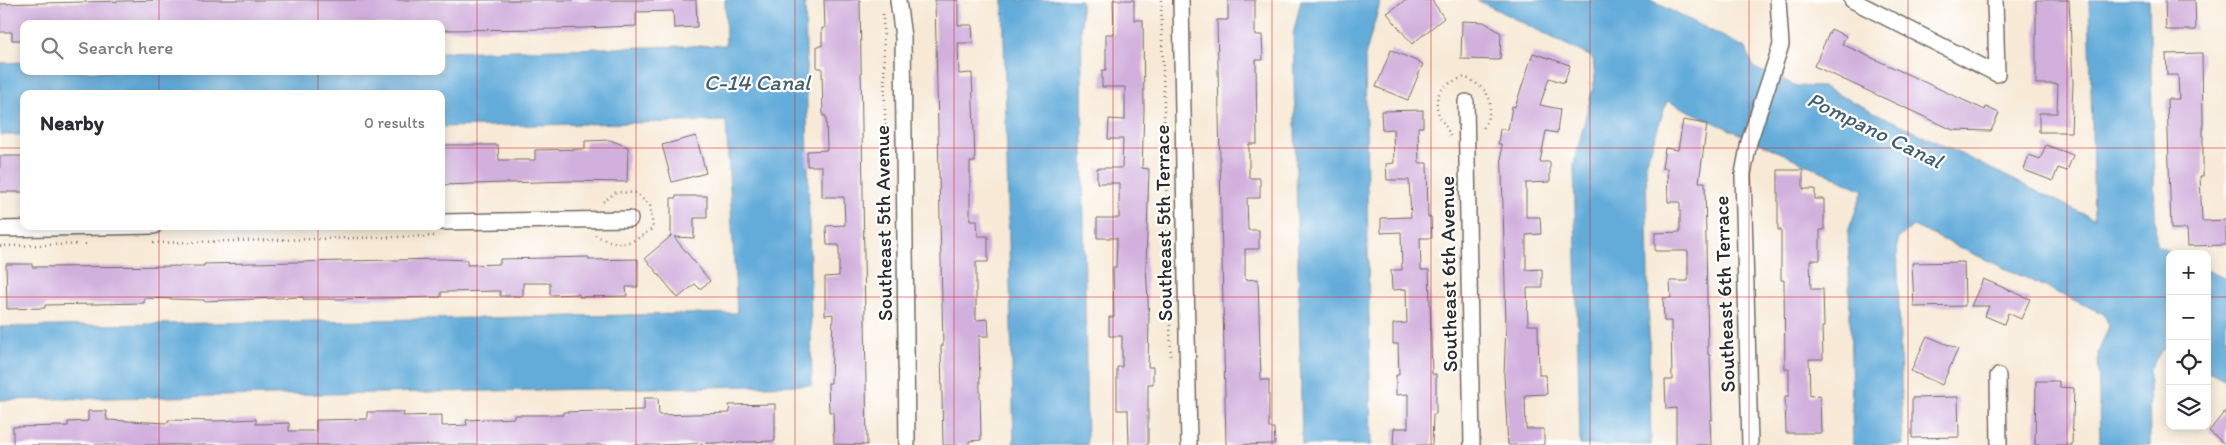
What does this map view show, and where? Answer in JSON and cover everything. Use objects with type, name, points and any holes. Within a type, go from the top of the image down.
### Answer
[{"type":"street","name":"Southeast 5th Avenue","points":[[898,0],[902,37],[907,445]]},
{"type":"street","name":"Southeast 5th Terrace","points":[[1181,0],[1189,445]]},
{"type":"street","name":"Southeast 6th Terrace","points":[[1750,445],[1742,174],[1749,142],[1774,72],[1781,45],[1778,0]]},
{"type":"street","points":[[1852,0],[1997,74],[1995,0]]},
{"type":"street","name":"Southeast 6th Avenue","points":[[1466,102],[1472,445]]},
{"type":"street","points":[[445,229],[630,219]]},
{"type":"street","points":[[0,228],[20,228]]},
{"type":"street","points":[[1998,376],[1999,445]]},
{"type":"path","points":[[1162,0],[1171,361]]},
{"type":"path","points":[[883,12],[889,304]]},
{"type":"path","points":[[590,232],[610,242],[635,242],[653,228],[650,206],[636,193],[616,192],[597,206]]},
{"type":"path","points":[[149,243],[421,230]]},
{"type":"path","points":[[0,246],[98,244]]},
{"type":"water","name":"C-14 Canal","points":[[725,0],[805,0],[812,385],[0,400],[0,327],[737,313],[726,121],[445,127],[445,90],[20,90],[20,135],[0,135],[0,63],[20,62],[20,75],[445,75],[445,52],[726,45]]},
{"type":"water","points":[[1003,0],[1081,0],[1087,445],[1014,445]]},
{"type":"water","points":[[1301,0],[1381,0],[1365,56],[1371,445],[1302,445],[1293,35]]},
{"type":"water","name":"Pompano Canal","points":[[1477,0],[1650,0],[1746,48],[1754,68],[1797,86],[1823,87],[2094,219],[2089,0],[2149,0],[2156,245],[2166,250],[2166,350],[2162,349],[2149,371],[2150,445],[2100,445],[2098,353],[2109,326],[2104,314],[1913,226],[1897,240],[1903,445],[1853,445],[1848,232],[1863,190],[1667,101],[1646,163],[1651,445],[1580,445],[1574,164],[1595,79],[1593,58]]},
{"type":"water","points":[[2211,272],[2226,279],[2226,380],[2211,372]]},
{"type":"building","points":[[164,0],[696,0],[697,27],[674,28],[673,11],[636,12],[636,26],[556,29],[445,30],[445,20],[20,20],[20,40],[12,40],[12,32],[0,32],[0,4]]},
{"type":"building","points":[[824,0],[860,0],[867,445],[834,444],[833,412],[829,412],[828,383],[831,383],[833,314],[825,315],[825,277],[839,276],[839,245],[827,245],[826,226],[845,225],[844,197],[822,197],[822,166],[807,166],[807,151],[827,150],[826,116],[823,116],[822,68],[817,68],[817,46],[822,46],[822,28],[825,28]]},
{"type":"building","points":[[935,0],[958,0],[958,25],[972,25],[973,43],[958,43],[959,74],[972,73],[975,162],[970,162],[970,220],[977,220],[978,236],[988,236],[988,262],[976,262],[976,320],[988,319],[989,336],[979,336],[981,440],[969,441],[969,445],[943,445],[941,346],[943,346]]},
{"type":"building","points":[[1113,0],[1134,0],[1134,20],[1143,20],[1144,110],[1142,168],[1149,169],[1146,267],[1149,317],[1148,367],[1153,367],[1153,384],[1148,384],[1148,445],[1129,445],[1128,410],[1117,410],[1117,367],[1122,367],[1122,336],[1109,336],[1109,317],[1114,317],[1113,267],[1116,267],[1117,238],[1097,238],[1097,218],[1119,218],[1119,183],[1097,183],[1097,168],[1122,168],[1123,139],[1108,139],[1109,119],[1125,120],[1125,87],[1102,87],[1102,70],[1106,70],[1106,34],[1114,34]]},
{"type":"building","points":[[1228,0],[1255,0],[1255,35],[1262,35],[1263,60],[1256,60],[1257,144],[1249,144],[1249,178],[1260,178],[1260,198],[1247,198],[1248,230],[1259,230],[1259,249],[1245,249],[1245,280],[1258,279],[1261,380],[1269,380],[1269,428],[1274,428],[1275,444],[1226,445],[1217,20],[1228,20]]},
{"type":"building","points":[[1406,0],[1432,0],[1444,18],[1412,44],[1387,13]]},
{"type":"building","points":[[2036,0],[2069,0],[2073,83],[2071,132],[2039,132],[2039,113],[2057,113],[2058,84],[2036,84]]},
{"type":"building","points":[[2165,0],[2195,0],[2196,30],[2166,30]]},
{"type":"building","points":[[1462,21],[1484,22],[1501,33],[1500,60],[1461,59]]},
{"type":"building","points":[[1831,29],[1846,36],[1842,44],[1985,110],[1986,107],[1999,113],[1991,131],[1953,130],[1814,66]]},
{"type":"building","points":[[1391,50],[1423,64],[1408,100],[1376,87]]},
{"type":"building","points":[[1533,53],[1570,65],[1564,83],[1549,78],[1540,105],[1560,109],[1557,133],[1546,131],[1540,162],[1550,162],[1550,182],[1526,183],[1526,217],[1540,217],[1541,234],[1526,235],[1526,270],[1542,269],[1542,288],[1527,288],[1528,325],[1538,325],[1539,375],[1546,375],[1547,394],[1525,395],[1526,429],[1544,429],[1544,445],[1508,445],[1504,375],[1506,325],[1503,204],[1501,144],[1498,144],[1500,129],[1508,130],[1512,106],[1515,107]]},
{"type":"building","points":[[2202,53],[2203,176],[2200,176],[2202,221],[2226,220],[2226,245],[2188,246],[2187,229],[2171,229],[2167,99],[2179,99],[2178,75],[2167,75],[2166,54]]},
{"type":"building","points":[[1423,110],[1423,127],[1418,127],[1419,163],[1427,163],[1428,217],[1431,217],[1432,238],[1420,238],[1421,270],[1429,270],[1432,374],[1436,374],[1436,414],[1433,414],[1432,445],[1393,445],[1394,428],[1408,428],[1408,394],[1396,395],[1396,375],[1399,375],[1398,344],[1393,344],[1393,324],[1407,323],[1406,289],[1392,290],[1391,270],[1402,270],[1401,232],[1381,233],[1381,218],[1411,217],[1409,180],[1387,180],[1386,164],[1394,163],[1393,129],[1382,130],[1381,111]]},
{"type":"building","points":[[1683,120],[1707,124],[1699,182],[1705,182],[1708,355],[1710,355],[1712,420],[1710,420],[1711,445],[1676,445],[1676,408],[1666,409],[1665,380],[1672,380],[1671,321],[1664,321],[1663,298],[1671,298],[1670,281],[1688,281],[1688,251],[1655,251],[1655,233],[1680,232],[1680,202],[1668,202],[1667,168],[1662,168],[1665,148],[1678,150]]},
{"type":"building","points":[[696,136],[706,173],[672,182],[662,145]]},
{"type":"building","points":[[610,140],[628,147],[627,182],[571,181],[445,185],[445,145],[498,145],[499,160],[535,160],[535,150],[585,149],[585,141]]},
{"type":"building","points":[[2046,145],[2073,155],[2067,171],[2058,168],[2053,181],[2024,170],[2029,155],[2040,159]]},
{"type":"building","points":[[0,156],[20,156],[20,192],[0,192]]},
{"type":"building","points":[[1778,170],[1803,170],[1803,189],[1815,189],[1815,199],[1824,199],[1824,230],[1820,230],[1820,260],[1810,260],[1811,289],[1823,289],[1823,359],[1809,359],[1810,396],[1820,395],[1821,433],[1786,433],[1785,396],[1789,396],[1789,369],[1785,369],[1784,280],[1781,280],[1781,230],[1778,230]]},
{"type":"building","points":[[676,196],[707,196],[707,218],[694,218],[694,238],[674,237],[710,281],[700,289],[695,284],[678,298],[645,258],[671,236],[671,198],[676,198]]},
{"type":"building","points":[[589,257],[589,260],[638,259],[638,287],[626,287],[627,296],[579,297],[579,294],[550,295],[550,283],[523,283],[523,296],[500,296],[500,291],[441,292],[441,297],[303,299],[303,297],[204,301],[144,298],[144,303],[45,305],[45,308],[7,309],[6,264],[32,264],[32,267],[204,266],[204,264],[441,259],[467,260],[467,265],[500,264],[500,259]]},
{"type":"building","points":[[1964,262],[1965,306],[1914,307],[1912,263]]},
{"type":"building","points":[[1983,279],[2030,299],[2021,319],[2008,313],[2004,324],[1985,316],[1989,306],[1971,306]]},
{"type":"building","points":[[1927,336],[1958,349],[1942,385],[1911,371]]},
{"type":"building","points":[[2036,381],[2059,381],[2059,387],[2074,388],[2072,445],[2035,445]]},
{"type":"building","points":[[1958,397],[1959,437],[1912,438],[1912,398]]},
{"type":"building","points":[[644,398],[658,398],[659,415],[730,413],[729,405],[775,404],[775,441],[658,445],[13,445],[13,427],[68,426],[68,422],[88,421],[88,411],[106,411],[107,420],[168,423],[168,420],[217,421],[256,419],[256,424],[289,423],[289,431],[316,431],[316,420],[367,419],[367,412],[404,412],[403,416],[442,415],[442,426],[467,425],[466,420],[514,418],[514,415],[563,415],[563,412],[644,410]]},
{"type":"building","points":[[2226,410],[2226,445],[2209,431]]}]
